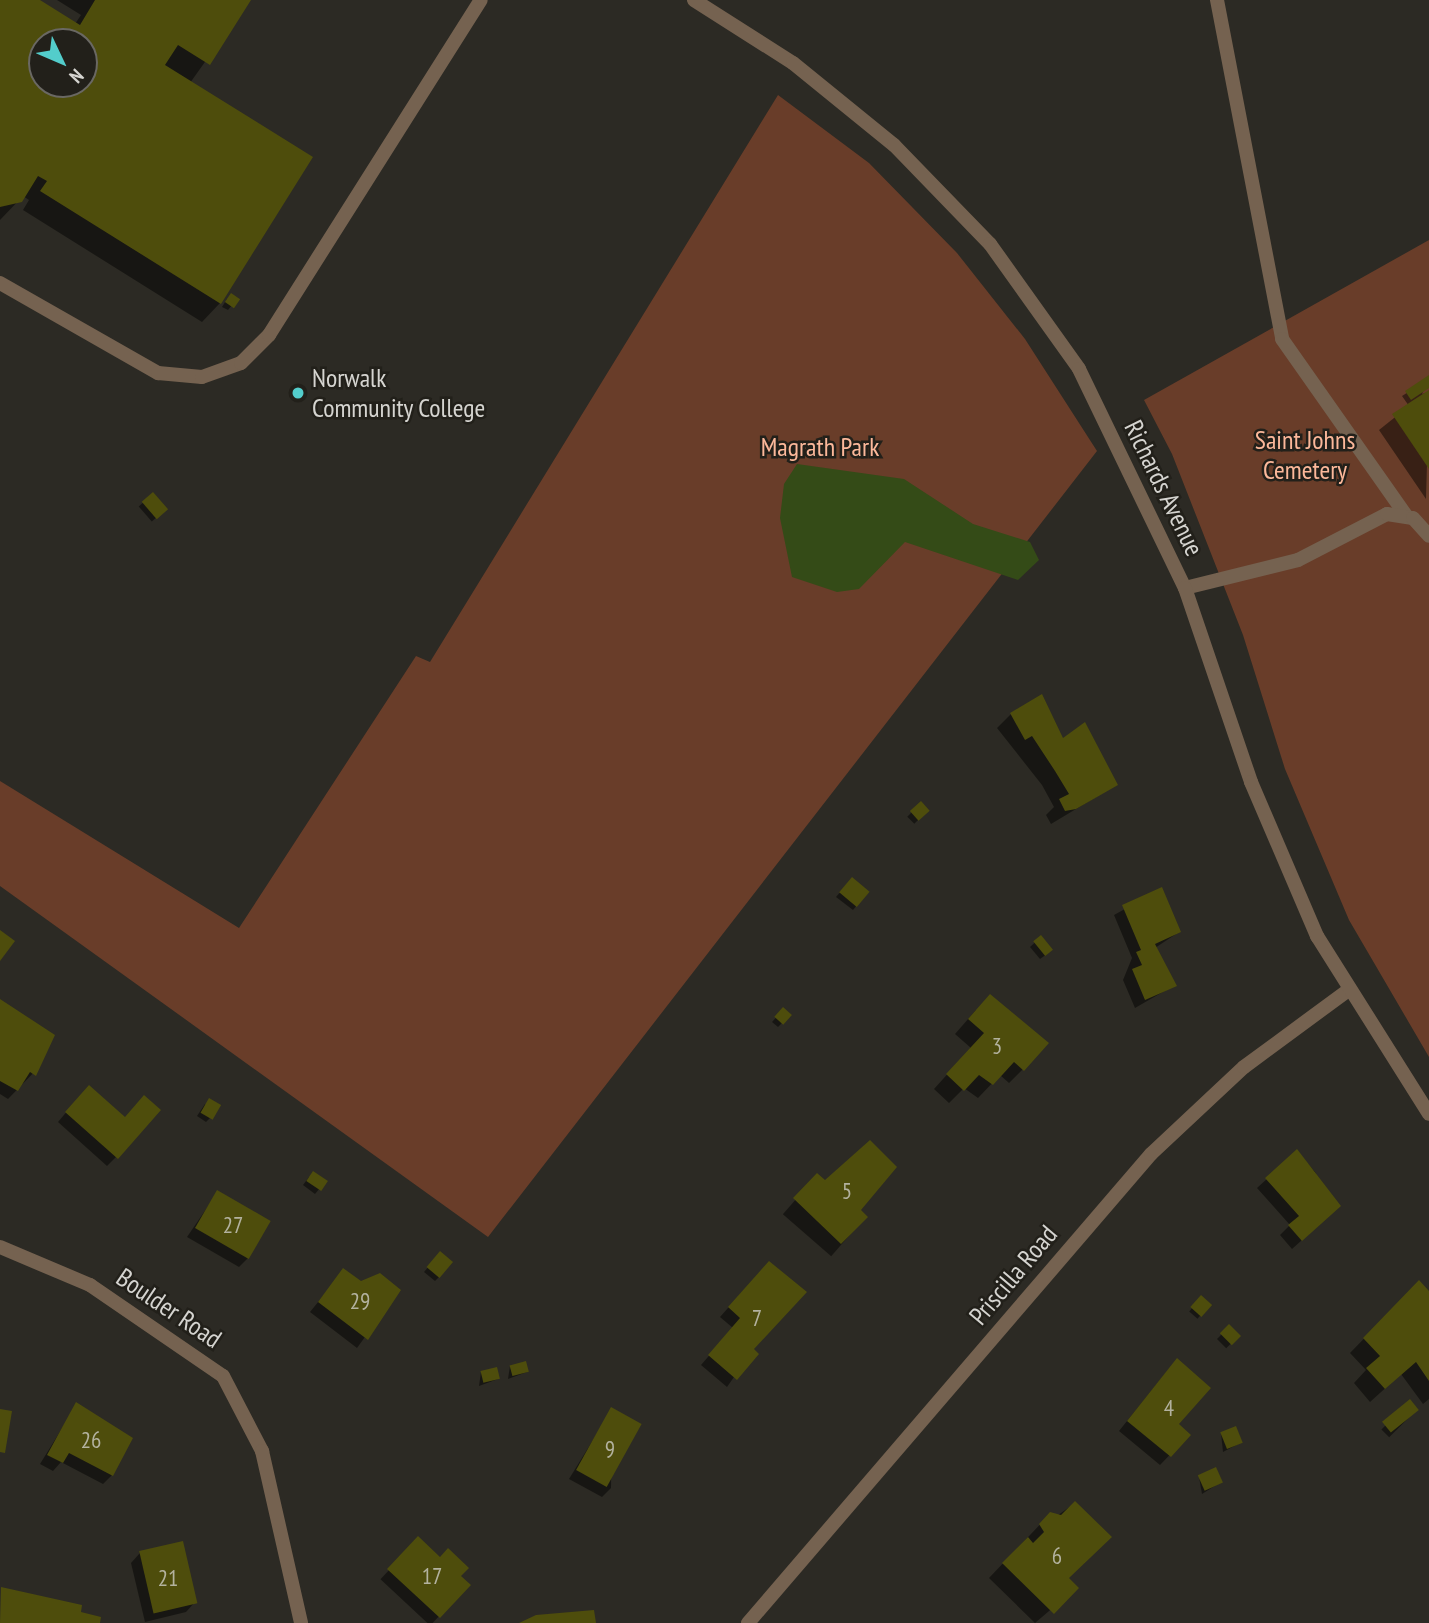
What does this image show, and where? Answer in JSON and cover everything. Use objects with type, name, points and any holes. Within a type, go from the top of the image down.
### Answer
[{"type":"street","points":[[0,283],[116,355],[187,378],[216,375],[252,354],[311,269],[481,0]]},
{"type":"street","name":"Richards Avenue","points":[[694,0],[793,63],[894,145],[990,244],[1080,369],[1185,587],[1251,782],[1347,991],[1429,1114]]},
{"type":"street","points":[[1217,0],[1282,339],[1405,514],[1429,536]]},
{"type":"street","points":[[1185,587],[1281,566],[1377,517],[1405,514]]},
{"type":"street","name":"Priscilla Road","points":[[748,1623],[1151,1154],[1244,1067],[1347,991]]},
{"type":"street","name":"Boulder Road","points":[[0,1247],[90,1285],[223,1376],[262,1451],[302,1623]]},
{"type":"green space","name":"Magrath Park","points":[[778,95],[869,163],[957,253],[1025,339],[1097,451],[488,1237],[0,886],[0,781],[239,928],[416,656],[430,662]]},
{"type":"green space","name":"Saint Johns Cemetery","points":[[1429,240],[1429,1057],[1349,920],[1285,769],[1243,635],[1172,454],[1144,400]]},
{"type":"shaded area","points":[[797,464],[904,479],[973,524],[1030,542],[1039,560],[1018,580],[905,542],[859,589],[837,592],[792,577],[780,518],[784,484]]},
{"type":"building","points":[[0,0],[40,0],[80,25],[95,0],[251,0],[210,65],[178,45],[165,65],[313,157],[221,304],[40,191],[47,181],[38,176],[22,202],[0,207]]},
{"type":"building","points":[[231,293],[240,299],[234,308],[225,302]]},
{"type":"building","points":[[1429,375],[1429,388],[1411,400],[1405,391]]},
{"type":"building","points":[[1429,390],[1429,469],[1392,414]]},
{"type":"building","points":[[153,492],[168,509],[157,519],[142,502]]},
{"type":"building","points":[[1042,694],[1063,738],[1085,722],[1118,785],[1076,809],[1065,811],[1059,799],[1069,794],[1032,736],[1025,740],[1010,713]]},
{"type":"building","points":[[921,801],[930,811],[919,821],[910,811]]},
{"type":"building","points":[[852,877],[870,892],[857,907],[839,892]]},
{"type":"building","points":[[1162,887],[1181,932],[1155,944],[1177,986],[1145,1000],[1132,969],[1142,965],[1136,952],[1141,950],[1122,905]]},
{"type":"building","points":[[0,930],[15,941],[0,961]]},
{"type":"building","points":[[1041,935],[1053,950],[1045,956],[1033,941]]},
{"type":"building","points":[[990,994],[1049,1043],[1024,1071],[1014,1062],[993,1085],[979,1075],[964,1091],[946,1074],[984,1033],[968,1019]]},
{"type":"building","points":[[0,999],[55,1035],[36,1076],[30,1072],[18,1091],[0,1081]]},
{"type":"building","points":[[783,1007],[792,1015],[783,1025],[774,1017]]},
{"type":"building","points":[[89,1085],[125,1117],[144,1095],[161,1110],[118,1159],[65,1112]]},
{"type":"building","points":[[209,1098],[221,1105],[213,1120],[200,1113]]},
{"type":"building","points":[[870,1140],[897,1167],[861,1210],[868,1217],[841,1244],[793,1198],[817,1173],[825,1180]]},
{"type":"building","points":[[1297,1149],[1341,1206],[1302,1241],[1288,1225],[1299,1216],[1265,1178]]},
{"type":"building","points":[[313,1171],[328,1181],[321,1191],[306,1181]]},
{"type":"building","points":[[217,1190],[271,1221],[249,1259],[195,1228]]},
{"type":"building","points":[[440,1251],[453,1262],[440,1278],[427,1267]]},
{"type":"building","points":[[769,1261],[807,1292],[754,1349],[759,1354],[737,1380],[708,1355],[740,1318],[728,1307]]},
{"type":"building","points":[[343,1268],[361,1281],[380,1273],[401,1290],[368,1340],[318,1302]]},
{"type":"building","points":[[1419,1280],[1429,1291],[1429,1381],[1416,1362],[1385,1389],[1366,1368],[1380,1356],[1363,1338]]},
{"type":"building","points":[[1201,1295],[1212,1305],[1201,1317],[1190,1307]]},
{"type":"building","points":[[1229,1324],[1241,1336],[1232,1345],[1220,1333]]},
{"type":"building","points":[[1177,1358],[1211,1388],[1179,1424],[1191,1435],[1171,1457],[1127,1421]]},
{"type":"building","points":[[526,1361],[529,1372],[512,1376],[510,1365]]},
{"type":"building","points":[[497,1367],[500,1379],[483,1383],[481,1371]]},
{"type":"building","points":[[1410,1399],[1419,1410],[1391,1433],[1382,1422]]},
{"type":"building","points":[[76,1402],[133,1438],[113,1476],[69,1453],[63,1463],[47,1455]]},
{"type":"building","points":[[611,1407],[642,1424],[607,1487],[576,1470]]},
{"type":"building","points":[[0,1409],[12,1411],[5,1453],[0,1452]]},
{"type":"building","points":[[1236,1426],[1243,1443],[1227,1449],[1220,1432]]},
{"type":"building","points":[[1216,1467],[1223,1483],[1205,1491],[1198,1475]]},
{"type":"building","points":[[1075,1501],[1112,1537],[1069,1578],[1079,1588],[1054,1614],[1002,1563],[1028,1537],[1033,1543],[1044,1532],[1039,1524],[1050,1512],[1061,1515]]},
{"type":"building","points":[[418,1536],[440,1557],[448,1548],[469,1568],[461,1576],[471,1585],[440,1618],[387,1569]]},
{"type":"building","points":[[183,1541],[197,1603],[154,1613],[139,1551]]},
{"type":"building","points":[[1,1587],[82,1605],[81,1612],[101,1617],[100,1623],[0,1623]]},
{"type":"building","points":[[594,1610],[596,1623],[519,1623],[536,1615]]},
{"type":"place","name":"Norwalk Community College","points":[[298,393]]}]
